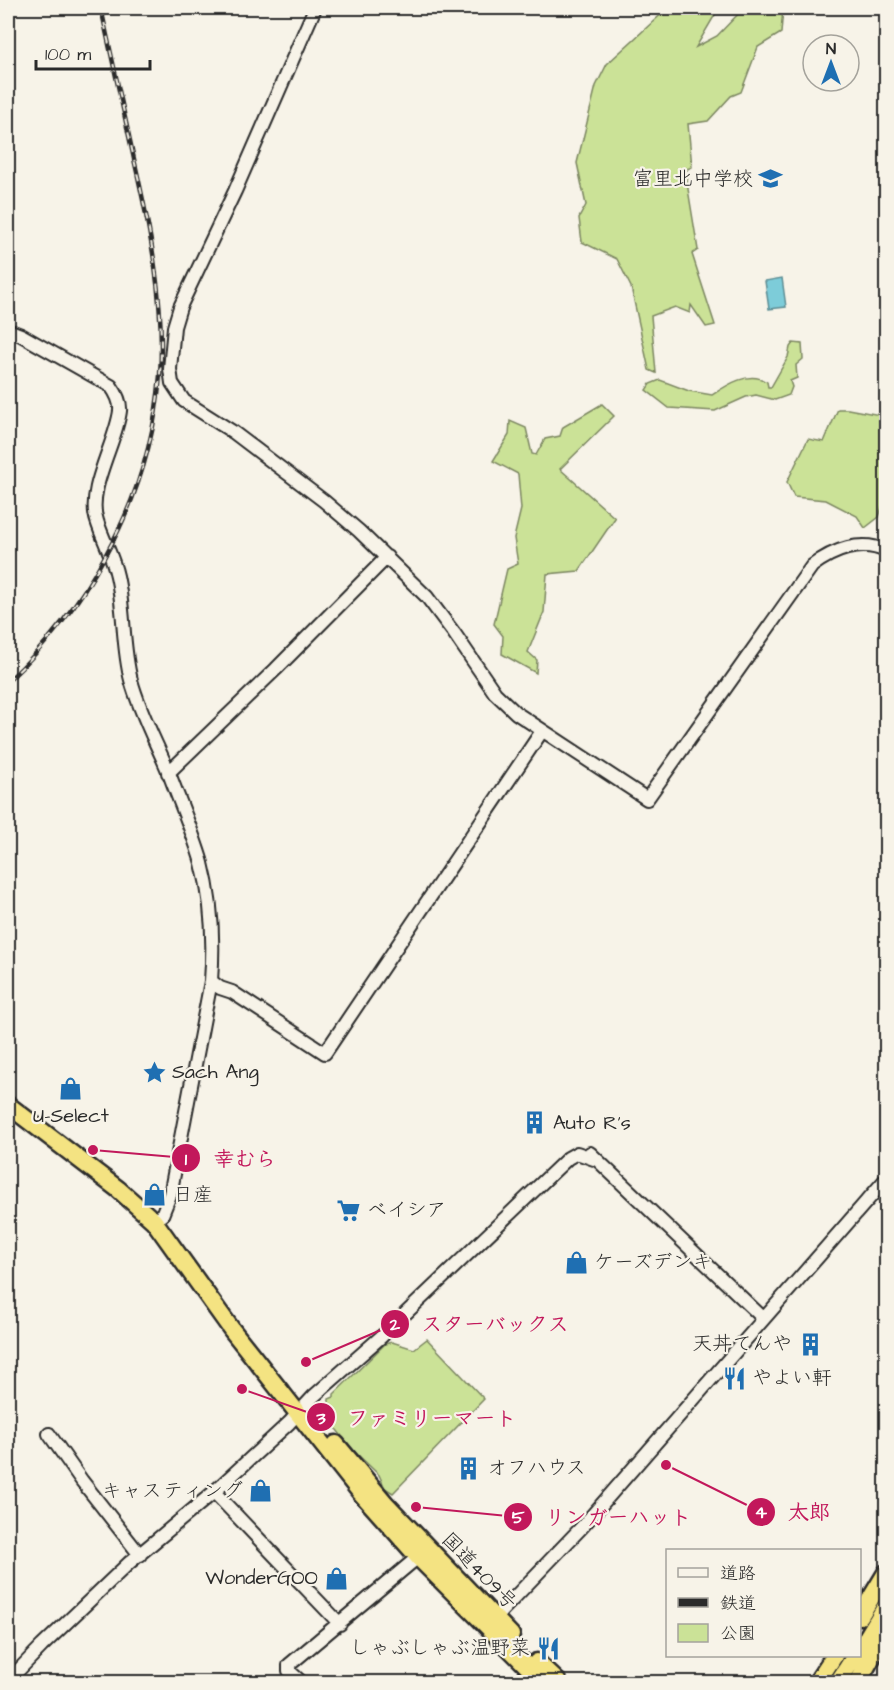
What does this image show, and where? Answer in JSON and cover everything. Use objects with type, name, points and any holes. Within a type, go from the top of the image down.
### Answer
[{"type":"highway","name":"国道409号","points":[[8,1105],[118,1189],[154,1221],[188,1265],[241,1324],[361,1493],[418,1557],[558,1683]]},
{"type":"highway","name":"国道409号","points":[[302,1410],[543,1683]]},
{"type":"highway","points":[[861,1614],[886,1573]]},
{"type":"highway","points":[[861,1646],[886,1606]]},
{"type":"highway","points":[[858,1683],[886,1632]]},
{"type":"highway","points":[[817,1683],[833,1657]]},
{"type":"highway","points":[[838,1683],[854,1657]]},
{"type":"street","points":[[315,8],[236,191],[180,307],[174,327],[170,369],[172,383],[184,400],[233,432],[324,501],[387,557],[427,597],[495,693],[516,713],[647,799],[812,566],[824,556],[850,547],[880,548],[886,552]]},
{"type":"street","points":[[8,330],[21,334],[111,386],[117,395],[120,410],[96,490],[94,505],[96,520],[109,549],[117,576],[125,651],[131,680],[142,713],[195,840],[202,866],[211,922],[213,956],[211,981],[170,1195],[162,1215],[154,1221]]},
{"type":"street","points":[[168,773],[387,557]]},
{"type":"street","points":[[211,981],[220,988],[232,992],[325,1053],[542,731]]},
{"type":"street","points":[[8,1682],[57,1631],[140,1555],[214,1492],[382,1336],[568,1158],[577,1153],[594,1159],[763,1318]]},
{"type":"street","points":[[491,1622],[582,1527],[886,1179]]},
{"type":"street","points":[[49,1434],[82,1481],[140,1555]]},
{"type":"street","points":[[214,1492],[340,1624]]},
{"type":"street","points":[[301,1683],[290,1671],[290,1665],[418,1557]]},
{"type":"green space","points":[[668,8],[719,8],[696,47],[717,36],[742,10],[783,8],[781,33],[758,47],[741,92],[731,96],[708,121],[688,124],[692,167],[687,169],[688,189],[698,250],[692,254],[715,325],[706,327],[691,305],[690,313],[675,307],[651,316],[656,373],[649,370],[631,287],[617,259],[582,242],[579,218],[586,205],[577,163],[596,86],[607,64]]},
{"type":"green space","points":[[793,343],[802,344],[803,359],[796,365],[797,378],[790,381],[792,387],[789,395],[775,400],[756,395],[715,411],[669,408],[646,390],[650,384],[660,380],[689,391],[712,395],[746,378],[760,379],[771,387]]},
{"type":"green space","points":[[602,404],[614,416],[560,469],[615,518],[579,571],[547,574],[544,612],[528,652],[537,660],[536,673],[502,654],[503,636],[494,624],[507,569],[518,564],[514,538],[521,509],[518,474],[493,461],[509,435],[510,421],[526,428],[532,454],[536,455],[545,439],[560,436],[563,427]]},
{"type":"green space","points":[[838,409],[886,416],[886,495],[879,517],[865,528],[857,516],[826,500],[794,497],[787,482],[808,439],[824,442]]},
{"type":"green space","points":[[427,1339],[484,1399],[393,1493],[385,1488],[379,1475],[354,1451],[328,1419],[329,1399],[334,1397],[334,1394],[385,1344],[392,1342],[414,1349]]},
{"type":"water","points":[[782,278],[786,307],[769,309],[765,281]]},
{"type":"railway","points":[[8,681],[62,623],[105,556],[135,491],[154,422],[161,348],[155,266],[146,212],[101,8]]},
{"type":"place","name":"富里北中学校","points":[[771,179]]},
{"type":"place","name":"Sach Ang","points":[[154,1072]]},
{"type":"place","name":"U-Select","points":[[71,1089]]},
{"type":"place","name":"Auto R's","points":[[535,1123]]},
{"type":"place","name":"幸むら","points":[[93,1150]]},
{"type":"place","name":"日産","points":[[155,1195]]},
{"type":"place","name":"ベイシア","points":[[349,1210]]},
{"type":"place","name":"ケーズデンキ","points":[[576,1262]]},
{"type":"place","name":"天丼てんや","points":[[810,1344]]},
{"type":"place","name":"スターバックス","points":[[306,1362]]},
{"type":"place","name":"やよい軒","points":[[734,1378]]},
{"type":"place","name":"ファミリーマート","points":[[242,1389]]},
{"type":"place","name":"太郎","points":[[666,1465]]},
{"type":"place","name":"オフハウス","points":[[469,1468]]},
{"type":"place","name":"キャスティング","points":[[261,1491]]},
{"type":"place","name":"リンガーハット","points":[[416,1507]]},
{"type":"place","name":"WonderGOO","points":[[336,1578]]},
{"type":"place","name":"しゃぶしゃぶ温野菜","points":[[548,1648]]}]
